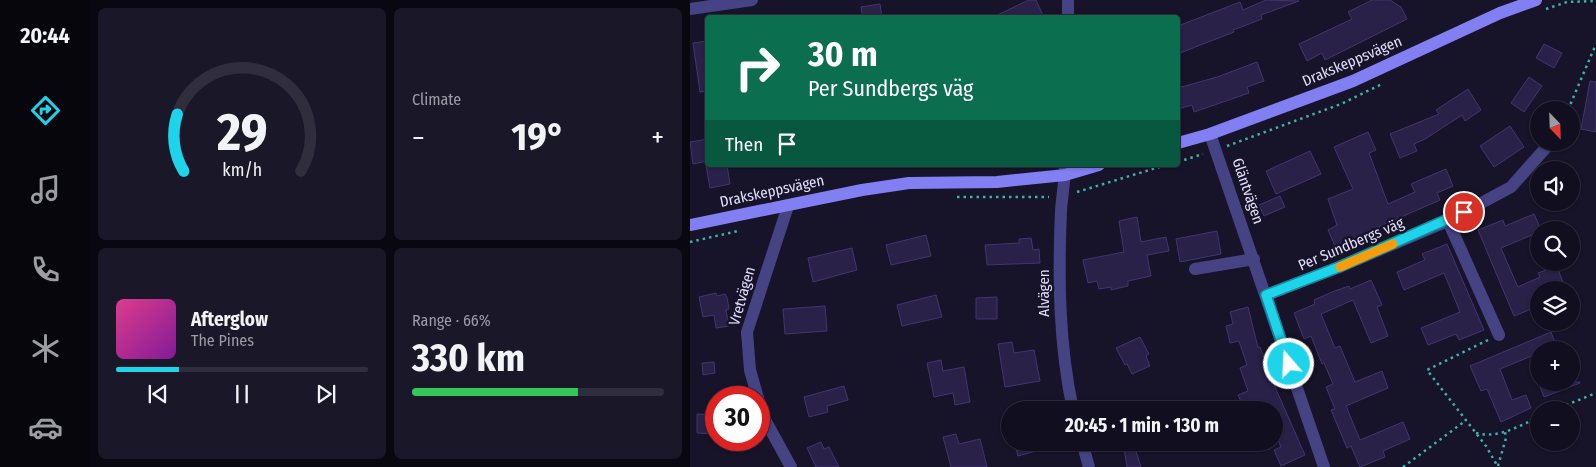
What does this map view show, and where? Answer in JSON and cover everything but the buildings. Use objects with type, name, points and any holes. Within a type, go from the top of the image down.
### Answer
[{"type":"street","points":[[690,8],[752,0]]},
{"type":"street","points":[[1068,0],[1068,15]]},
{"type":"street","name":"Drakskeppsvägen","points":[[1180,142],[1210,134],[1353,80],[1500,13],[1536,0]]},
{"type":"street","name":"Gläntvägen","points":[[1210,134],[1324,467]]},
{"type":"street","name":"Per Sundbergs väg","points":[[1266,295],[1339,267],[1448,221],[1511,187],[1543,151]]},
{"type":"street","name":"Drakskeppsvägen","points":[[690,225],[858,190],[909,183],[997,182],[1085,167]]},
{"type":"street","name":"Alvägen","points":[[1065,170],[1059,308],[1063,351],[1071,401]]},
{"type":"street","name":"Vretvägen","points":[[754,386],[750,370],[747,332],[788,206]]},
{"type":"street","points":[[1448,221],[1499,335]]},
{"type":"street","points":[[1195,269],[1254,259]]},
{"type":"street","name":"Vretvägen","points":[[770,429],[790,467]]},
{"type":"street","points":[[1085,451],[1089,467]]},
{"type":"path","points":[[1572,101],[1596,44]]},
{"type":"path","points":[[949,197],[1063,197],[1160,167]]},
{"type":"path","points":[[690,242],[744,229]]},
{"type":"path","points":[[1498,467],[1486,446],[1474,433],[1427,370],[1499,335]]},
{"type":"path","points":[[1576,401],[1596,393]]},
{"type":"path","points":[[1403,467],[1465,421]]},
{"type":"path","points":[[1474,433],[1487,436],[1505,432],[1530,421]]},
{"type":"path","points":[[1498,467],[1506,438],[1505,432]]},
{"type":"slow traffic","points":[[1340,267],[1393,244]]},
{"type":"route","points":[[1289,364],[1266,295],[1339,267],[1448,221],[1464,212]]}]
